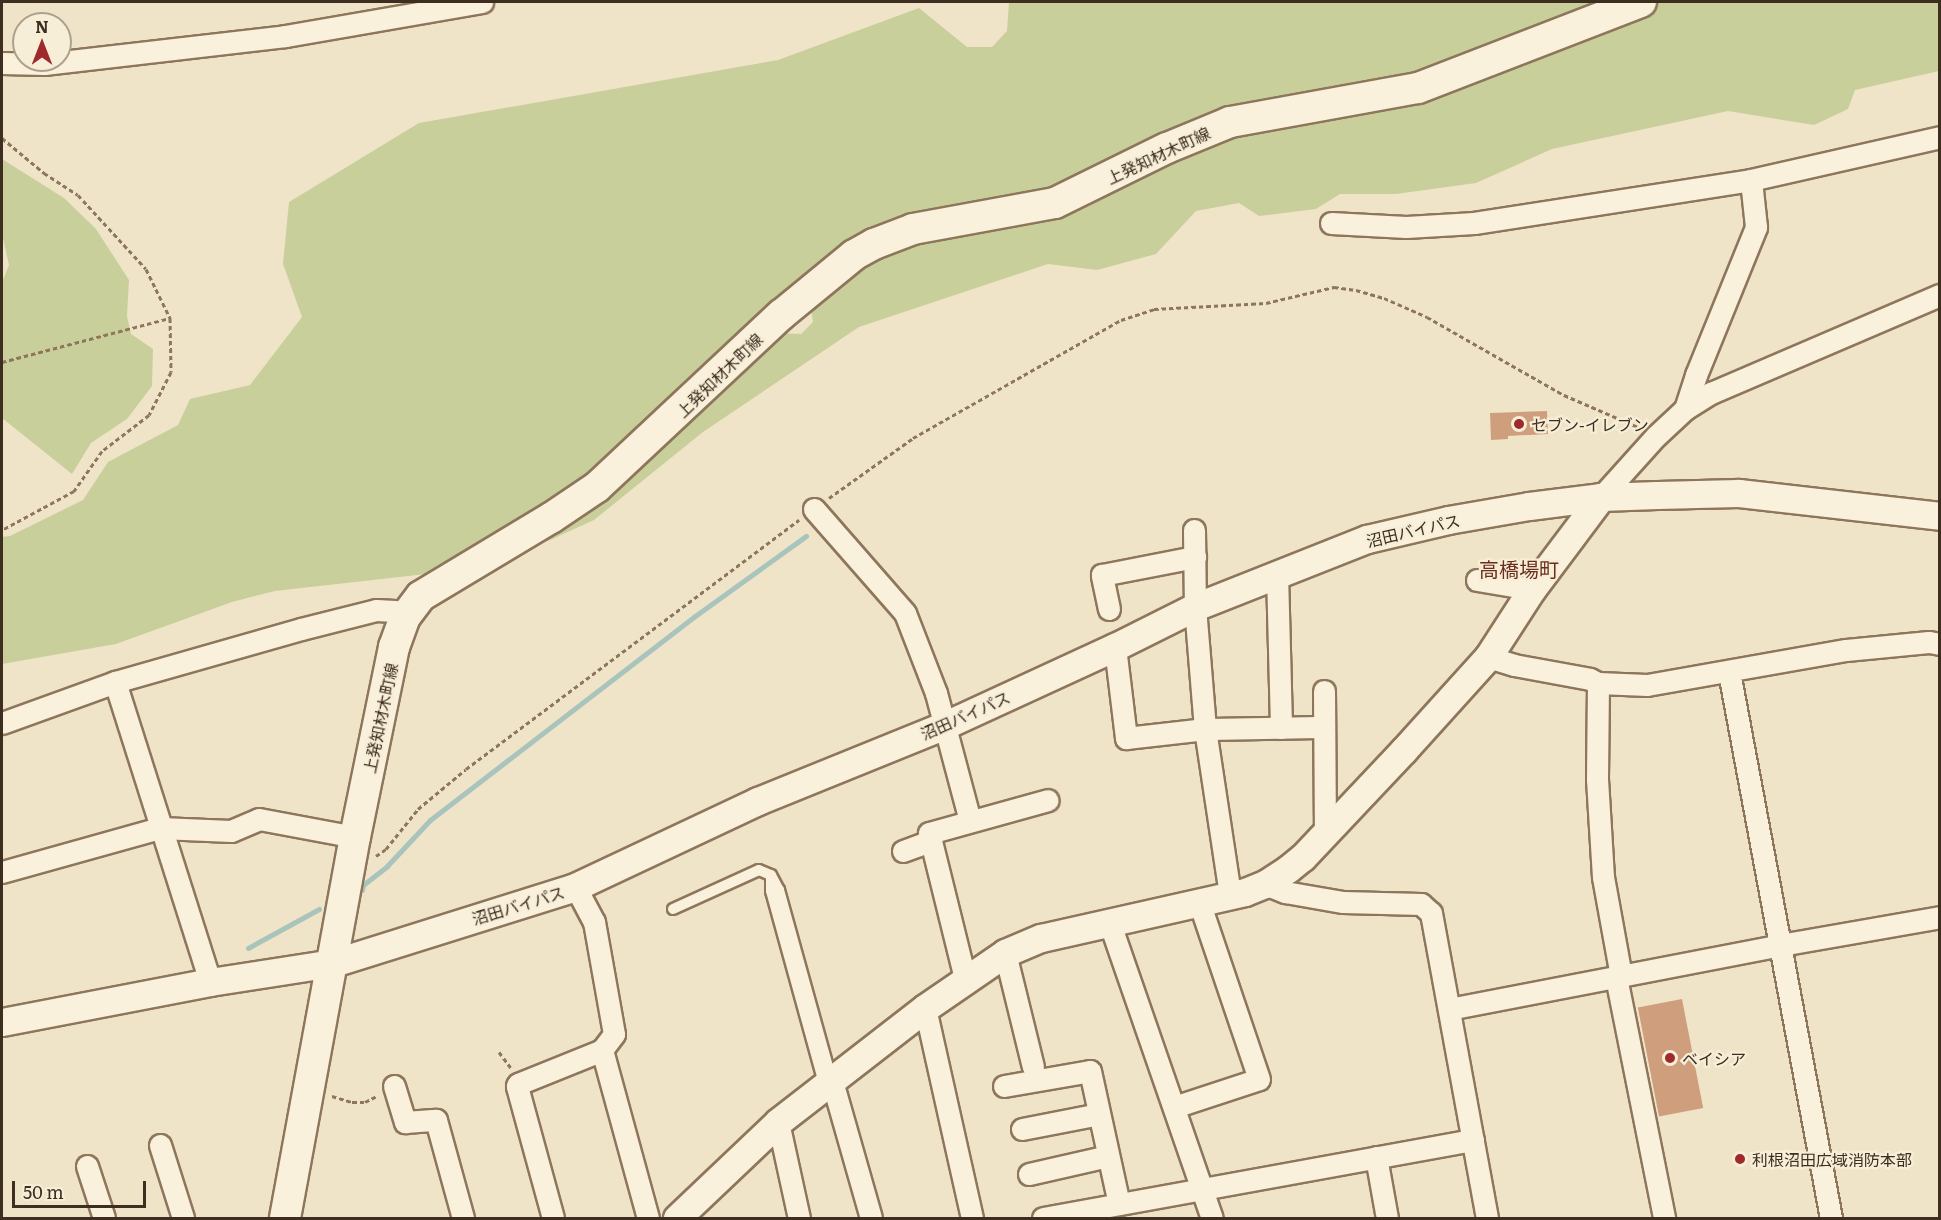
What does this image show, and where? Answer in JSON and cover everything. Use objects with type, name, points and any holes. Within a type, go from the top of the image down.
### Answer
[{"type":"main road","name":"上発知材木町線","points":[[285,1218],[351,870],[355,837],[394,647],[412,605],[434,585],[550,518],[597,487],[781,315],[854,255],[874,244],[913,229],[1055,203],[1167,148],[1230,122],[1418,88],[1641,2]]},
{"type":"street","points":[[2,63],[44,64],[285,36],[482,2]]},
{"type":"street","points":[[1331,223],[1406,227],[1474,224],[1750,180],[1940,136]]},
{"type":"street","points":[[1685,409],[1696,375],[1756,227],[1750,180]]},
{"type":"street","points":[[690,1213],[778,1122],[965,978],[1005,953],[1041,938],[1110,924],[1230,895],[1265,884],[1304,857],[1488,657],[1532,589],[1601,497],[1656,436],[1685,409],[1711,393],[1940,295]]},
{"type":"street","name":"沼田バイパス","points":[[2,1022],[210,982],[333,963],[575,887],[758,801],[943,726],[1115,647],[1195,607],[1367,539],[1448,520],[1601,497],[1739,493],[1940,516]]},
{"type":"street","points":[[814,509],[905,613],[936,693],[970,821]]},
{"type":"street","points":[[1194,530],[1195,607],[1205,729],[1230,895]]},
{"type":"street","points":[[1109,609],[1102,574],[1195,557]]},
{"type":"street","points":[[1277,573],[1281,728]]},
{"type":"street","points":[[1477,580],[1532,589]]},
{"type":"street","points":[[2,723],[115,682],[376,610],[395,611],[405,617]]},
{"type":"street","points":[[1488,657],[1598,683],[1647,685],[1846,650],[1929,642],[1940,644]]},
{"type":"street","points":[[1115,647],[1126,738],[1205,729],[1323,728]]},
{"type":"street","points":[[1729,672],[1831,1218]]},
{"type":"street","points":[[115,682],[210,982]]},
{"type":"street","points":[[1598,683],[1597,779],[1603,877],[1618,976],[1664,1218]]},
{"type":"street","points":[[1324,691],[1325,833]]},
{"type":"street","points":[[965,978],[929,833],[1048,800]]},
{"type":"street","points":[[2,872],[160,828],[231,831],[259,819],[355,837]]},
{"type":"street","points":[[903,851],[931,841]]},
{"type":"street","points":[[1265,884],[1285,892],[1343,902],[1421,904],[1431,913],[1487,1218]]},
{"type":"street","points":[[553,1218],[517,1086],[602,1050],[613,1038],[614,1030],[594,922],[575,887]]},
{"type":"street","points":[[1174,1107],[1259,1079],[1199,902]]},
{"type":"street","points":[[1449,1010],[1780,945],[1940,917]]},
{"type":"street","points":[[1110,924],[1212,1218]]},
{"type":"street","points":[[1005,953],[1033,1067]]},
{"type":"street","points":[[925,1008],[972,1218]]},
{"type":"street","points":[[602,1050],[648,1218]]},
{"type":"street","points":[[1004,1086],[1090,1071],[1119,1204]]},
{"type":"street","points":[[829,1084],[871,1218]]},
{"type":"street","points":[[394,1086],[405,1122],[436,1120],[463,1218]]},
{"type":"street","points":[[1022,1130],[1099,1114]]},
{"type":"street","points":[[778,1122],[799,1218]]},
{"type":"street","points":[[1043,1218],[1473,1140]]},
{"type":"street","points":[[160,1145],[183,1218]]},
{"type":"street","points":[[1029,1174],[1108,1156]]},
{"type":"street","points":[[1376,1157],[1387,1218]]},
{"type":"street","points":[[87,1166],[104,1218]]},
{"type":"lane","points":[[673,909],[759,870],[771,875],[771,891],[829,1084]]},
{"type":"path","points":[[2,138],[92,208],[146,269],[170,318],[171,372],[148,416],[102,451],[74,491],[2,530]]},
{"type":"path","points":[[351,870],[386,849],[418,809],[527,720],[913,438],[1121,320],[1154,309],[1266,303],[1334,287],[1375,295],[1427,317],[1564,395],[1656,436]]},
{"type":"path","points":[[2,362],[170,318]]},
{"type":"path","points":[[310,1089],[352,1102],[365,1102],[394,1086]]},
{"type":"green space","points":[[1009,2],[1623,2],[1412,79],[1049,193],[919,214],[869,229],[822,263],[599,467],[435,573],[275,591],[232,602],[116,644],[2,664],[2,537],[10,536],[83,500],[108,462],[178,425],[190,399],[250,385],[302,317],[283,264],[289,202],[419,123],[778,60],[919,8],[967,47],[992,47],[1007,31]]},
{"type":"green space","points":[[1657,2],[1939,2],[1939,71],[1855,90],[1848,109],[1814,125],[1728,111],[1552,149],[1476,183],[1396,194],[1340,194],[1316,209],[1259,216],[1239,203],[1196,211],[1156,254],[1097,270],[1048,264],[859,327],[703,432],[594,520],[548,541],[530,542],[778,333],[801,334],[813,322],[810,302],[837,277],[908,238],[1131,177],[1174,162],[1207,141],[1272,130],[1313,114],[1635,14]]},
{"type":"green space","points":[[2,159],[64,198],[96,229],[129,280],[127,316],[131,334],[153,349],[152,386],[127,419],[91,443],[72,474],[2,418],[2,282],[9,265],[2,234]]},
{"type":"building","name":"セブン-イレブン","points":[[1547,411],[1548,434],[1508,436],[1508,439],[1491,440],[1490,413]]},
{"type":"building","name":"ベイシア","points":[[1682,999],[1703,1108],[1659,1117],[1638,1008]]},
{"type":"waterway","points":[[362,890],[363,885],[387,866],[430,820],[695,616],[806,536]]},
{"type":"waterway","points":[[248,948],[319,909]]},
{"type":"place","name":"セブン-イレブン","points":[[1519,424]]},
{"type":"place","name":"ベイシア","points":[[1670,1058]]},
{"type":"place","name":"利根沼田広域消防本部","points":[[1740,1159]]},
{"type":"district","name":"高橋場町","points":[[1519,568]]}]
